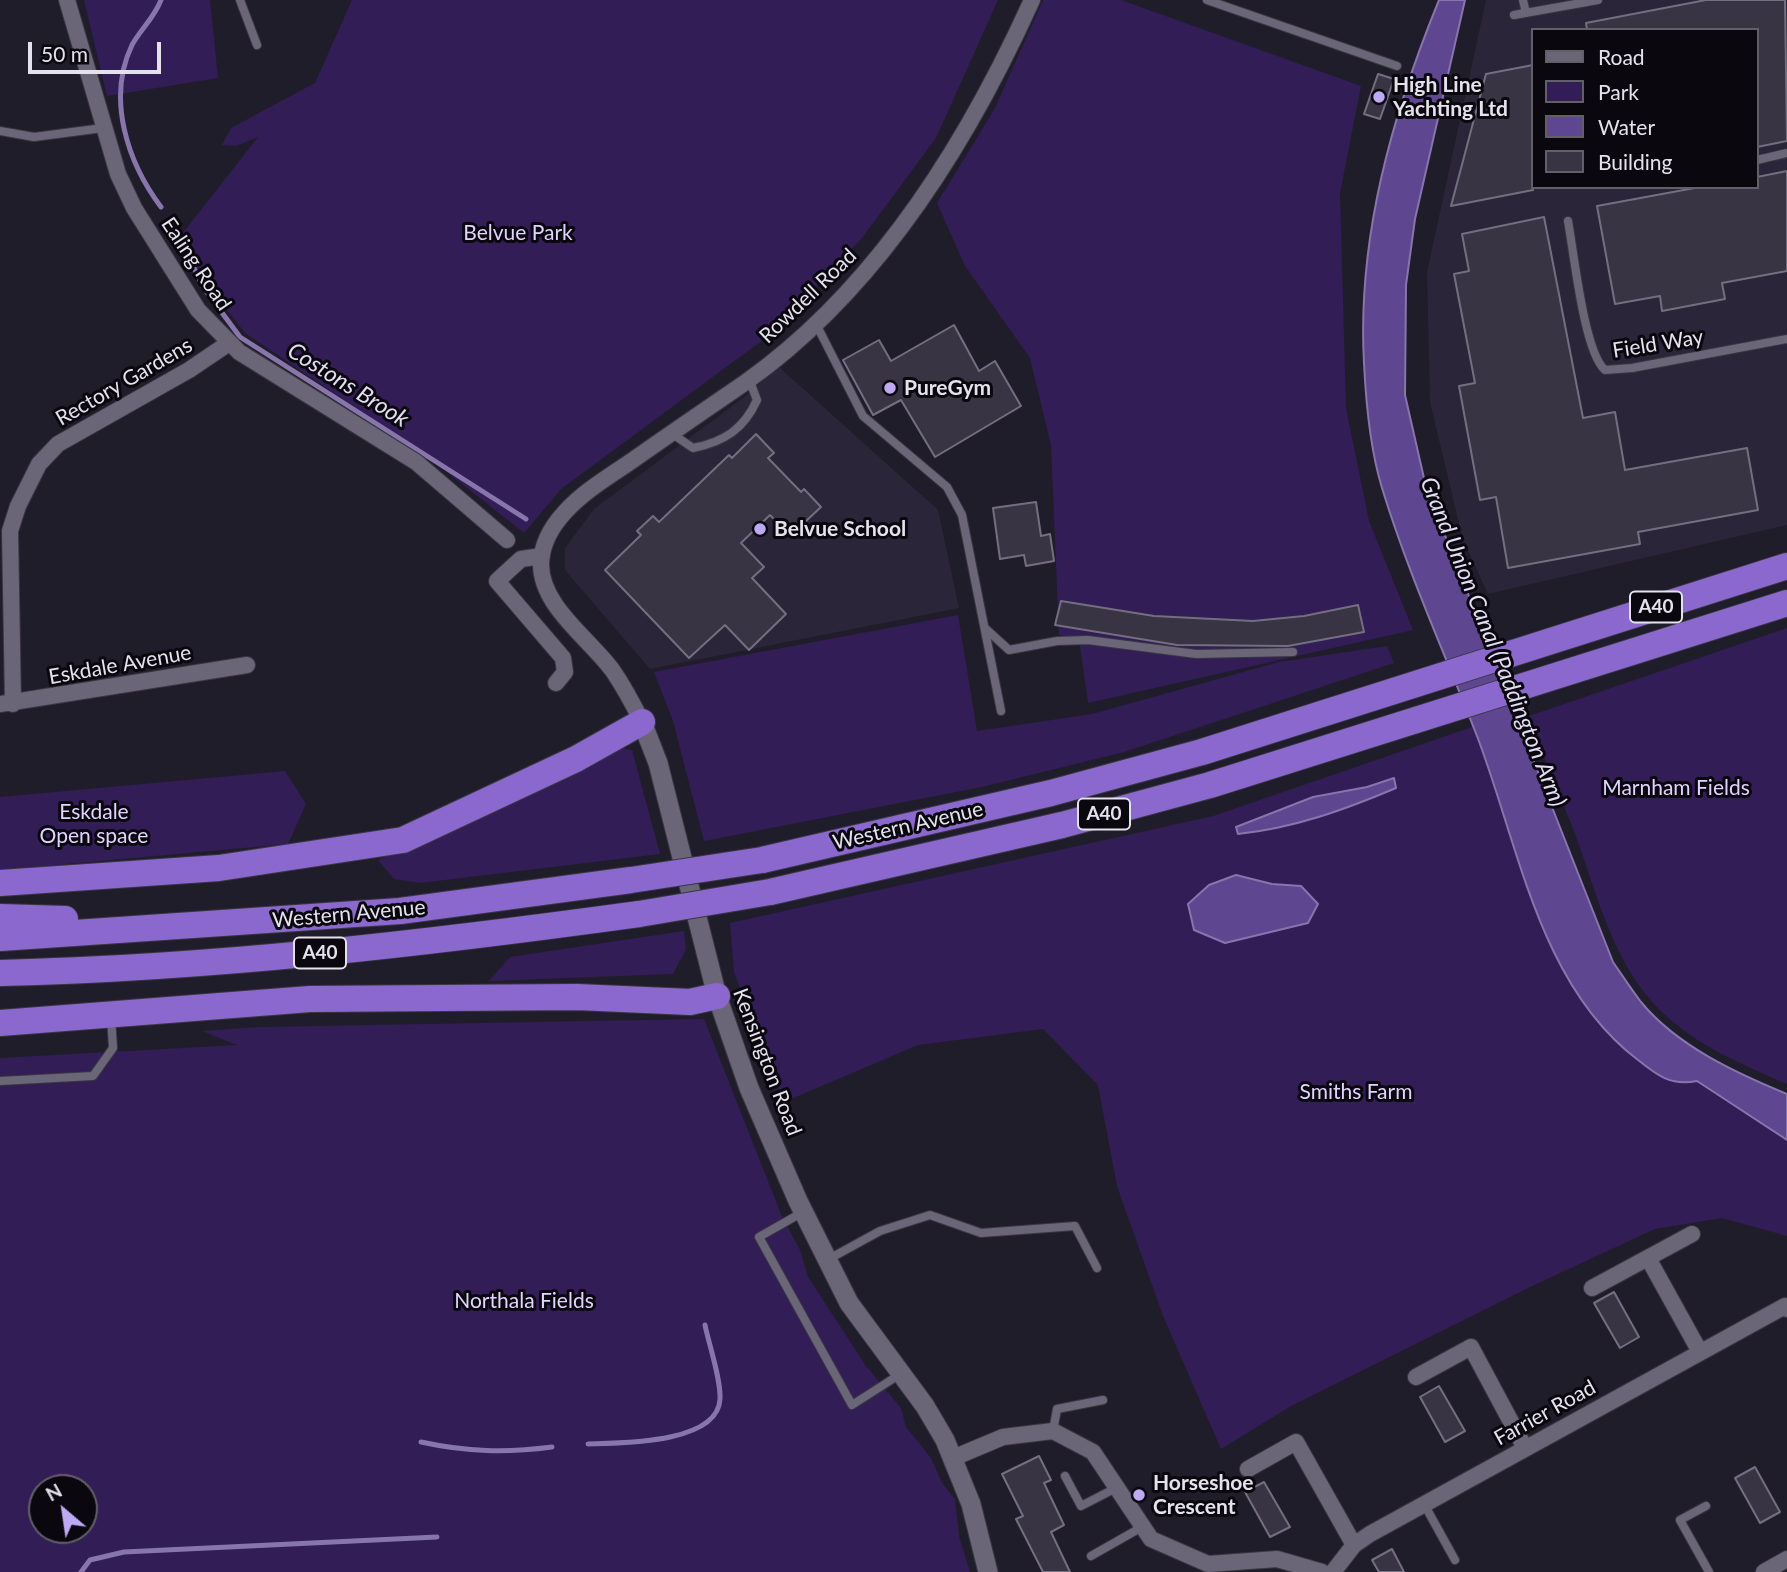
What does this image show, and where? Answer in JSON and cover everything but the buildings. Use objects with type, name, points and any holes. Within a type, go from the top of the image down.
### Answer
[{"type":"highway","name":"Western Avenue","points":[[0,938],[401,911],[762,860],[1051,793],[1202,752],[1787,566]]},
{"type":"highway","name":"Western Avenue","points":[[0,973],[111,970],[404,946],[639,914],[770,892],[1062,825],[1210,785],[1787,603]]},
{"type":"highway","points":[[0,883],[219,868],[403,839],[576,759],[642,722]]},
{"type":"highway","name":"A40","points":[[0,917],[251,923]]},
{"type":"highway","name":"A40","points":[[0,983],[111,970]]},
{"type":"highway","points":[[0,1023],[310,999],[577,997],[690,1002],[717,996]]},
{"type":"street","name":"Ealing Road","points":[[67,0],[118,174],[134,208],[198,310],[229,343],[260,366],[416,463],[507,540]]},
{"type":"street","name":"Rowdell Road","points":[[542,556],[547,537],[566,511],[749,379],[816,324],[882,253],[937,175],[1004,61],[1032,0]]},
{"type":"street","name":"Rectory Gardens","points":[[7,704],[10,531],[18,506],[39,464],[58,444],[188,370],[229,343]]},
{"type":"street","points":[[542,556],[521,559],[497,581],[563,658],[565,672],[556,683]]},
{"type":"street","name":"Kensington Road","points":[[542,556],[542,577],[551,598],[612,670],[642,722],[658,763],[717,996],[749,1088],[804,1212],[856,1314],[925,1406],[953,1458],[971,1504],[988,1572]]},
{"type":"street","name":"Eskdale Avenue","points":[[7,704],[247,665]]},
{"type":"street","points":[[1592,1288],[1692,1234]]},
{"type":"street","points":[[1648,1258],[1700,1352]]},
{"type":"street","name":"Farrier Road","points":[[1332,1572],[1354,1545],[1424,1504],[1785,1306],[1787,1309]]},
{"type":"street","points":[[1416,1377],[1471,1347],[1525,1448]]},
{"type":"street","points":[[953,1458],[1003,1437],[1053,1431],[1093,1451],[1151,1539],[1208,1564],[1277,1559],[1322,1572]]},
{"type":"street","points":[[1248,1469],[1296,1442],[1354,1545]]},
{"type":"street","points":[[1764,1572],[1787,1559]]},
{"type":"lane","points":[[240,0],[257,45]]},
{"type":"lane","points":[[1207,0],[1397,66]]},
{"type":"lane","points":[[1523,0],[1526,13]]},
{"type":"lane","points":[[1514,15],[1598,0]]},
{"type":"lane","points":[[0,131],[34,137],[103,128]]},
{"type":"lane","points":[[1759,160],[1787,153]]},
{"type":"lane","name":"Field Way","points":[[1568,221],[1589,336],[1597,363],[1605,370],[1632,368],[1787,339]]},
{"type":"lane","points":[[816,324],[863,416],[947,488],[957,503],[986,629],[1000,711]]},
{"type":"lane","points":[[671,433],[694,448],[715,443],[748,420],[757,400],[749,379]]},
{"type":"lane","points":[[986,629],[1009,650],[1057,641],[1088,640],[1196,654],[1293,652]]},
{"type":"lane","points":[[0,1081],[93,1076],[113,1048],[111,1014]]},
{"type":"lane","points":[[804,1212],[759,1237],[852,1405],[902,1373]]},
{"type":"lane","points":[[827,1260],[880,1231],[930,1215],[981,1233],[1075,1226],[1097,1268]]},
{"type":"lane","points":[[1053,1431],[1057,1409],[1103,1400]]},
{"type":"lane","points":[[1065,1476],[1081,1506],[1116,1488]]},
{"type":"lane","points":[[1424,1504],[1455,1560]]},
{"type":"lane","points":[[1706,1506],[1680,1520],[1709,1572]]},
{"type":"lane","points":[[1091,1556],[1142,1527]]},
{"type":"shaded area","points":[[1486,0],[1787,0],[1787,525],[1488,594],[1463,540],[1430,402],[1427,272]]},
{"type":"shaded area","name":"Belvue School","points":[[779,367],[938,510],[959,608],[650,669],[565,570],[565,548],[594,509],[743,398]]},
{"type":"green space","points":[[84,0],[210,0],[218,78],[107,96]]},
{"type":"green space","name":"Belvue Park","points":[[352,0],[998,0],[936,138],[862,238],[775,331],[561,489],[524,533],[423,453],[245,333],[175,243],[258,137],[236,146],[222,145],[231,128],[315,83]]},
{"type":"green space","points":[[1043,0],[1121,0],[1361,86],[1340,193],[1346,408],[1369,521],[1413,630],[1088,703],[1079,639],[1059,635],[1051,445],[1030,358],[965,266],[937,203],[994,110]]},
{"type":"green space","points":[[958,615],[977,731],[1092,714],[1279,662],[1387,646],[1394,663],[1124,752],[982,787],[704,841],[673,721],[654,672]]},
{"type":"green space","name":"Marnham Fields","points":[[1787,628],[1787,1084],[1705,1045],[1676,1024],[1645,994],[1608,928],[1529,716]]},
{"type":"green space","name":"Smiths Farm","points":[[1481,724],[1548,918],[1707,1083],[1787,1136],[1787,1236],[1722,1218],[1655,1229],[1532,1286],[1291,1406],[1221,1449],[1163,1316],[1117,1186],[1098,1085],[1043,1029],[918,1045],[784,1102],[734,972],[730,923],[1213,816]]},
{"type":"green space","points":[[621,748],[632,750],[660,854],[420,883],[394,879],[378,860]]},
{"type":"green space","name":"Eskdale Open space","points":[[285,771],[306,804],[288,844],[0,870],[0,797]]},
{"type":"green space","points":[[684,931],[686,949],[673,974],[489,981],[510,957]]},
{"type":"green space","name":"Northala Fields","points":[[704,1019],[781,1214],[800,1250],[808,1277],[866,1366],[901,1408],[906,1427],[931,1458],[942,1483],[955,1499],[959,1536],[970,1572],[0,1572],[0,1058],[237,1045],[202,1031],[260,1027]]},
{"type":"water","points":[[1439,0],[1465,0],[1415,219],[1406,285],[1405,395],[1426,487],[1613,962],[1641,1002],[1672,1032],[1708,1057],[1787,1094],[1787,1140],[1697,1081],[1672,1081],[1652,1071],[1604,1029],[1577,993],[1555,954],[1536,911],[1477,736],[1415,582],[1382,488],[1372,442],[1366,394],[1363,316],[1366,270],[1381,178],[1393,132],[1406,88]]},
{"type":"water","points":[[1394,778],[1396,788],[1338,811],[1299,823],[1238,834],[1236,827],[1313,797],[1367,787]]},
{"type":"water","points":[[1236,875],[1272,884],[1301,886],[1318,904],[1308,923],[1225,943],[1194,930],[1188,904],[1209,885]]},
{"type":"waterway","name":"Costons Brook","points":[[161,0],[132,45],[124,66],[121,87],[124,130],[130,151],[149,190],[161,207]]},
{"type":"waterway","name":"Costons Brook","points":[[185,249],[203,287],[240,337],[526,519]]},
{"type":"waterway","points":[[588,1444],[665,1438],[703,1425],[715,1414],[720,1391],[705,1325]]},
{"type":"waterway","points":[[421,1442],[486,1450],[552,1447]]},
{"type":"waterway","points":[[81,1572],[90,1560],[124,1552],[437,1537]]},
{"type":"place","name":"High Line Yachting Ltd","points":[[1379,97]]},
{"type":"place","name":"PureGym","points":[[890,388]]},
{"type":"place","name":"Belvue School","points":[[760,529]]},
{"type":"place","name":"Horseshoe Crescent","points":[[1139,1495]]},
{"type":"water label","name":"Grand Union Canal (Paddington Arm)","points":[[1493,642]]}]
